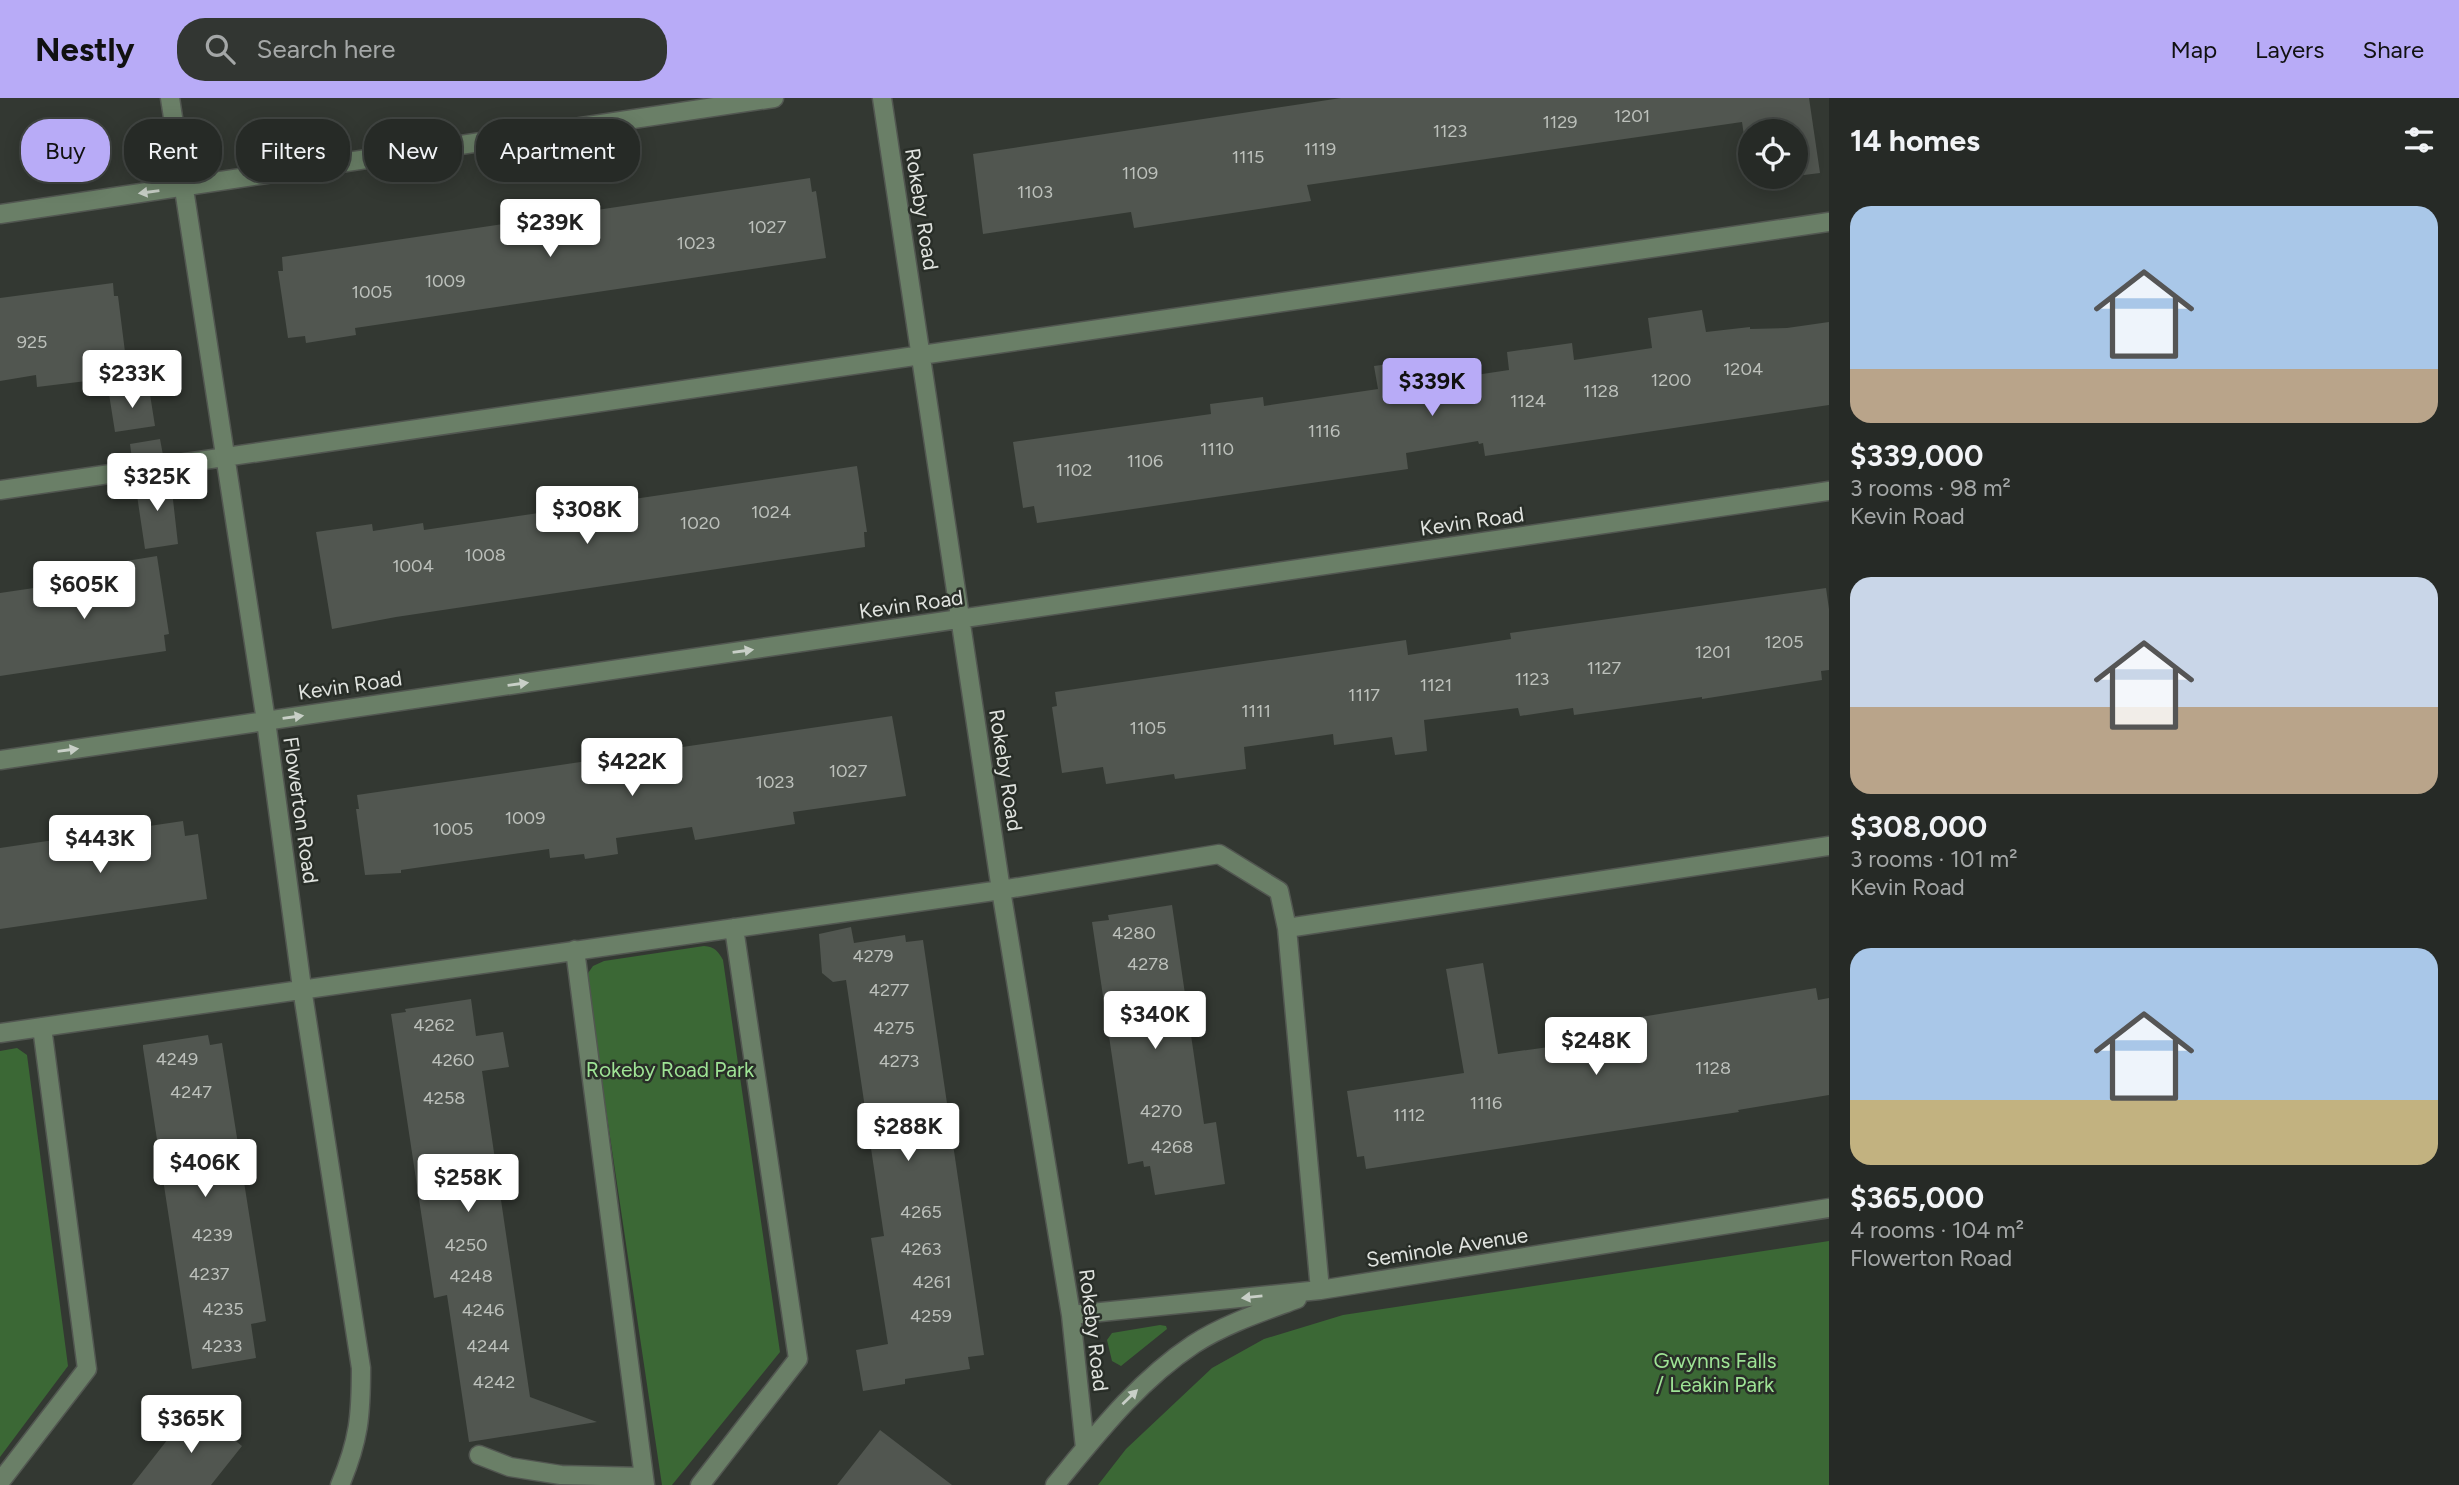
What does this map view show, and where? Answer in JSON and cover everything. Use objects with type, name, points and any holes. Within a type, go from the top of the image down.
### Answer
[{"type":"street","name":"Flowerton Road","points":[[170,98],[266,721],[302,988],[361,1368],[361,1414],[354,1451],[340,1485]]},
{"type":"street","points":[[0,214],[774,98]]},
{"type":"street","name":"Rokeby Road","points":[[882,98],[1001,890],[1071,1315],[1085,1448]]},
{"type":"street","points":[[0,490],[1829,222]]},
{"type":"street","name":"Kevin Road","points":[[0,760],[1829,491]]},
{"type":"street","points":[[1287,928],[1829,846]]},
{"type":"street","points":[[0,1033],[1001,890],[1219,854],[1279,891],[1287,928],[1320,1290]]},
{"type":"street","points":[[700,1485],[798,1360],[734,928]]},
{"type":"street","points":[[479,1455],[510,1467],[561,1475],[644,1481],[575,950]]},
{"type":"street","points":[[0,1482],[87,1370],[42,1027]]},
{"type":"street","name":"Seminole Avenue","points":[[1071,1315],[1320,1290],[1829,1208]]},
{"type":"street","name":"Rokeby Road","points":[[1055,1485],[1112,1415],[1152,1375],[1194,1344],[1233,1322],[1320,1290]]},
{"type":"green space","name":"Rokeby Road Park","points":[[704,946],[716,950],[723,960],[780,1352],[672,1485],[662,1485],[586,976],[593,966],[604,961]]},
{"type":"green space","points":[[17,1048],[27,1055],[68,1366],[0,1457],[0,1051]]},
{"type":"green space","name":"Gwynns Falls / Leakin Park","points":[[1829,1241],[1829,1485],[1098,1485],[1126,1449],[1212,1368],[1264,1339],[1343,1315]]},
{"type":"green space","points":[[1166,1326],[1167,1329],[1121,1366],[1112,1361],[1107,1340],[1112,1333]]},
{"type":"building","points":[[1341,98],[1809,98],[1820,173],[1808,174],[1808,119],[1738,119],[1738,123],[1307,185],[1311,201],[1134,228],[1131,212],[983,234],[973,154]]},
{"type":"building","points":[[810,178],[812,192],[816,191],[826,258],[355,328],[356,335],[306,343],[305,336],[288,338],[278,271],[283,271],[282,257]]},
{"type":"building","points":[[113,283],[114,296],[118,296],[128,376],[37,387],[36,375],[0,381],[0,298]]},
{"type":"building","points":[[1702,310],[1706,332],[1750,327],[1787,328],[1829,322],[1829,405],[1485,456],[1483,443],[1479,444],[1478,441],[1406,453],[1408,469],[1037,523],[1034,506],[1023,508],[1013,442],[1211,414],[1210,404],[1263,397],[1264,406],[1378,389],[1374,366],[1425,359],[1429,382],[1509,370],[1507,352],[1572,343],[1574,360],[1652,348],[1648,318]]},
{"type":"building","points":[[149,388],[155,426],[115,432],[109,394]]},
{"type":"building","points":[[160,439],[163,455],[132,459],[130,444]]},
{"type":"building","points":[[857,466],[867,532],[864,532],[865,547],[396,617],[332,629],[316,532],[372,524],[373,531],[423,523],[424,530]]},
{"type":"building","points":[[167,477],[167,482],[171,482],[178,544],[145,549],[135,482]]},
{"type":"building","points":[[157,556],[169,634],[164,635],[166,651],[0,676],[0,593],[122,575],[120,562]]},
{"type":"building","points":[[1826,588],[1829,609],[1829,670],[1821,671],[1822,680],[1574,715],[1573,708],[1520,716],[1518,708],[1424,720],[1427,751],[1395,755],[1392,737],[1334,745],[1333,734],[1244,747],[1246,769],[1175,779],[1174,774],[1106,784],[1103,767],[1062,773],[1052,707],[1057,706],[1055,692],[1406,640],[1408,655],[1511,639],[1510,633]]},
{"type":"building","points":[[892,716],[906,796],[793,812],[795,824],[695,840],[692,827],[616,838],[618,854],[585,859],[584,854],[550,858],[549,849],[401,870],[401,873],[365,875],[356,809],[359,809],[357,795]]},
{"type":"building","points":[[183,821],[185,836],[198,834],[207,899],[0,929],[0,848]]},
{"type":"building","points":[[1172,905],[1204,1124],[1216,1122],[1225,1184],[1155,1195],[1150,1166],[1144,1167],[1143,1161],[1128,1164],[1092,922],[1109,920],[1108,915]]},
{"type":"building","points":[[851,927],[854,943],[905,935],[906,942],[923,940],[984,1355],[968,1357],[970,1369],[905,1379],[905,1384],[863,1391],[856,1350],[888,1344],[871,1238],[884,1236],[846,980],[833,982],[822,973],[819,934]]},
{"type":"building","points":[[1483,963],[1498,1054],[1577,1043],[1575,1036],[1631,1029],[1629,1019],[1816,988],[1818,1000],[1829,998],[1829,1095],[1738,1110],[1739,1112],[1366,1169],[1364,1156],[1357,1157],[1347,1091],[1464,1073],[1446,969]]},
{"type":"building","points":[[471,999],[476,1036],[503,1032],[509,1067],[482,1071],[530,1397],[597,1422],[469,1442],[447,1295],[434,1298],[391,1014],[406,1012],[405,1009]]},
{"type":"building","points":[[208,1035],[210,1045],[222,1043],[266,1321],[251,1324],[256,1358],[192,1369],[143,1045]]},
{"type":"building","points":[[193,1407],[242,1446],[211,1485],[132,1485]]},
{"type":"building","points":[[880,1430],[952,1485],[837,1485]]}]
